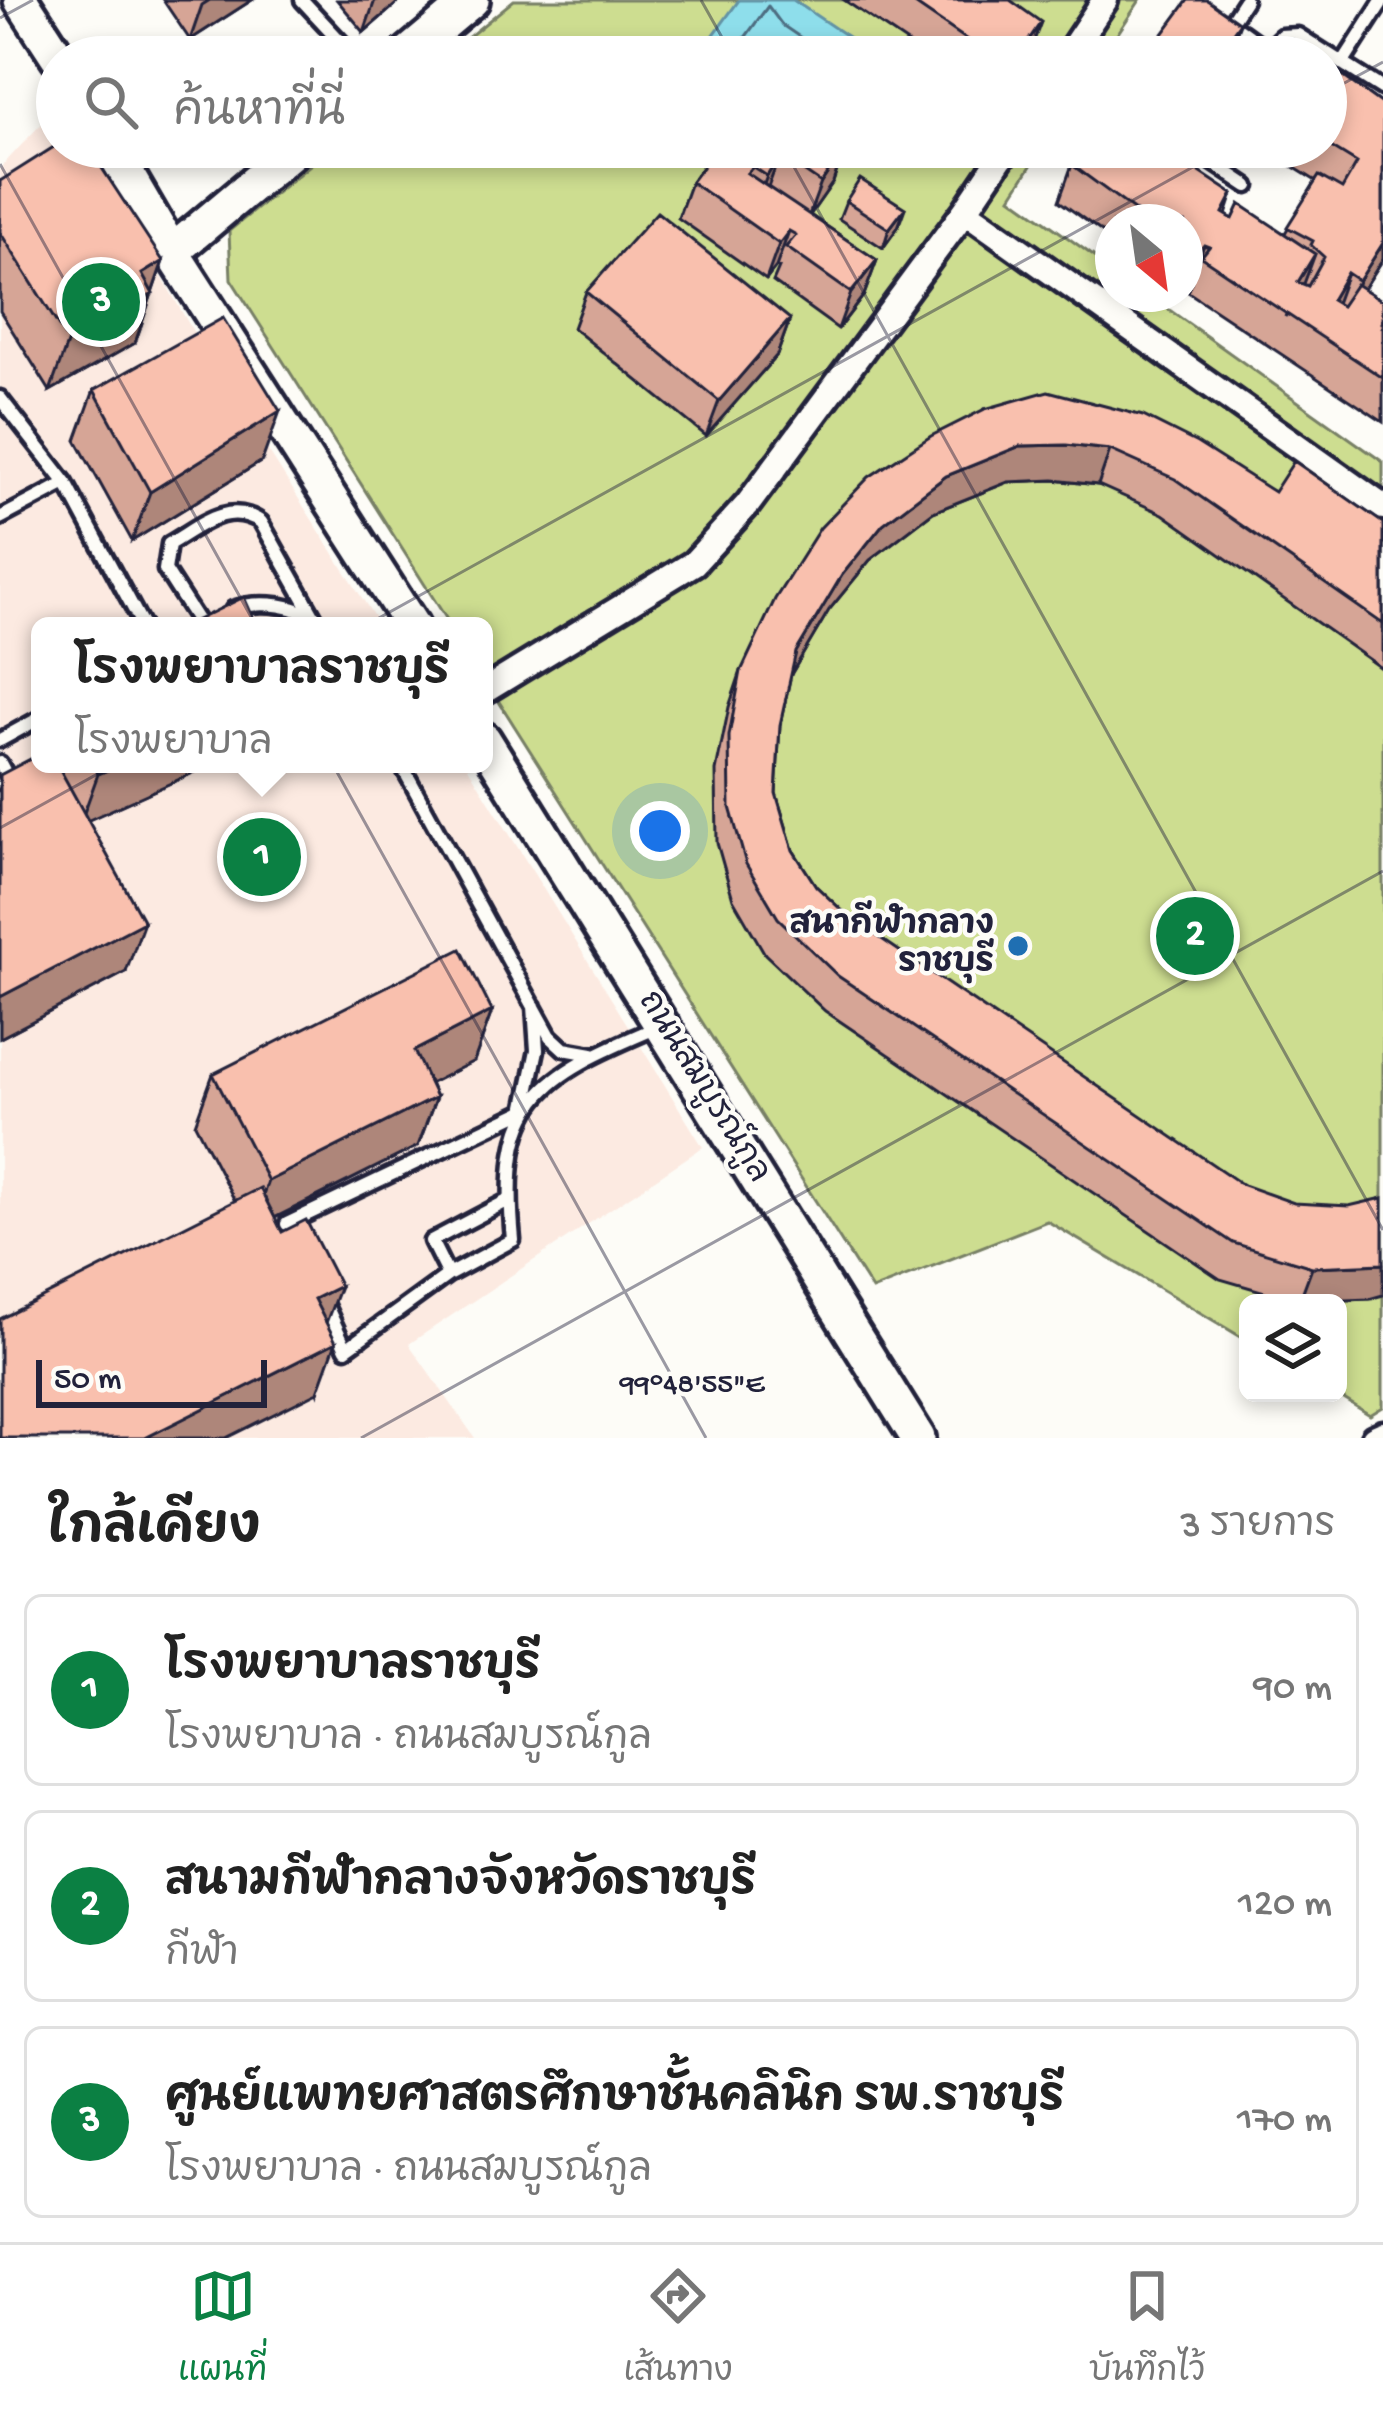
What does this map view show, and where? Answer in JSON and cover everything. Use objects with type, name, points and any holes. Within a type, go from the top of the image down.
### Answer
[{"type":"street","points":[[21,0],[44,36]]},
{"type":"street","points":[[429,36],[472,0]]},
{"type":"street","points":[[1081,36],[1105,0]]},
{"type":"street","points":[[123,168],[406,617]]},
{"type":"street","points":[[172,252],[272,168]]},
{"type":"street","points":[[493,686],[694,562],[748,504],[994,168]]},
{"type":"street","points":[[965,211],[1383,507]]},
{"type":"street","name":"ถนนสมบูรณ์กูล","points":[[493,754],[918,1438]]},
{"type":"street","points":[[1374,1438],[1383,1434]]},
{"type":"lane","points":[[302,0],[336,36]]},
{"type":"lane","points":[[1244,36],[1230,23],[1245,0]]},
{"type":"lane","points":[[1347,56],[1382,0]]},
{"type":"lane","points":[[1347,63],[1383,89]]},
{"type":"lane","points":[[1221,168],[1248,186]]},
{"type":"lane","points":[[0,398],[66,483],[138,617]]},
{"type":"lane","points":[[0,518],[66,483]]},
{"type":"lane","points":[[195,617],[165,570],[170,544],[224,512],[247,512],[260,522],[314,617]]},
{"type":"lane","points":[[218,617],[239,606],[277,604],[306,617]]},
{"type":"lane","points":[[0,740],[31,723]]},
{"type":"lane","points":[[0,763],[15,791],[0,798]]},
{"type":"lane","points":[[406,773],[550,1036],[564,1048],[593,1054]]},
{"type":"lane","points":[[317,1286],[346,1349],[448,1276],[513,1240],[509,1200],[537,1050],[534,1006]]},
{"type":"lane","points":[[297,1245],[285,1219],[524,1111],[554,1079],[593,1054],[662,1025]]},
{"type":"lane","points":[[448,1276],[431,1241],[509,1200]]},
{"type":"shaded area","points":[[36,129],[36,168],[99,168],[205,352],[374,617],[31,617],[31,773],[472,773],[703,1147],[409,1344],[475,1438],[0,1438],[0,168]]},
{"type":"green space","points":[[514,0],[1140,0],[1116,36],[470,36]]},
{"type":"green space","name":"สนากีฬากลาง ราชบุรี","points":[[306,168],[1030,168],[1011,197],[1095,257],[1095,312],[1172,312],[1383,462],[1383,1407],[1370,1415],[1347,1401],[1347,1294],[1239,1294],[1239,1336],[1047,1221],[872,1290],[493,692],[493,617],[445,617],[231,279],[229,231]]},
{"type":"water","points":[[739,0],[793,0],[847,36],[713,36]]},
{"type":"building","points":[[909,0],[1010,0],[1041,22],[1031,36],[961,36]]},
{"type":"building","points":[[1188,0],[1207,0],[1240,23],[1230,36],[1161,36]]},
{"type":"building","points":[[1347,79],[1383,105],[1383,243],[1359,281],[1347,273],[1331,300],[1341,306],[1356,284],[1383,301],[1383,378],[1203,258],[1209,247],[1203,246],[1203,204],[1125,204],[1076,168],[1194,168],[1233,194],[1223,213],[1233,219],[1240,204],[1315,254],[1298,282],[1308,286],[1324,257],[1311,245],[1313,241],[1287,227],[1319,176],[1342,189],[1357,163],[1347,157]]},
{"type":"building","points":[[36,158],[36,168],[102,168],[163,261],[142,274],[153,294],[68,341],[0,232],[0,181]]},
{"type":"building","points":[[701,168],[752,168],[747,173],[877,260],[851,293],[786,247],[796,235],[789,231],[779,244],[691,182]]},
{"type":"building","points":[[799,168],[831,168],[821,183]]},
{"type":"building","points":[[860,179],[905,208],[889,229],[846,201]]},
{"type":"building","points":[[657,212],[790,319],[719,401],[586,292]]},
{"type":"building","points":[[223,318],[280,411],[150,492],[94,390]]},
{"type":"building","points":[[1048,391],[1143,416],[1197,443],[1274,492],[1294,461],[1383,523],[1383,624],[1175,479],[1110,450],[1020,446],[946,476],[883,524],[842,575],[796,652],[780,725],[776,793],[793,850],[816,886],[848,916],[1243,1185],[1294,1203],[1349,1206],[1383,1198],[1383,1264],[1312,1267],[1233,1243],[838,976],[778,918],[746,864],[730,807],[729,736],[741,671],[775,599],[820,528],[869,477],[931,436],[985,409]]},
{"type":"building","points":[[244,597],[253,617],[203,617]]},
{"type":"building","points":[[31,759],[31,773],[62,773],[144,922],[0,997],[0,775]]},
{"type":"building","points":[[461,949],[492,1011],[414,1051],[436,1097],[268,1181],[213,1074]]},
{"type":"building","points":[[260,1188],[282,1232],[306,1220],[340,1286],[314,1299],[336,1342],[145,1438],[0,1438],[0,1319]]},
{"type":"place","name":"ศูนย์แพทยศาสตรศึกษาชั้นคลินิก รพ.ราชบุรี","points":[[101,302]]},
{"type":"place","name":"โรงพยาบาลราชบุรี","points":[[262,857]]},
{"type":"place","name":"สนามกีฬากลางจังหวัดราชบุรี","points":[[1195,936]]},
{"type":"place","name":"สนากีฬากลาง ราชบุรี","points":[[1018,946]]}]
